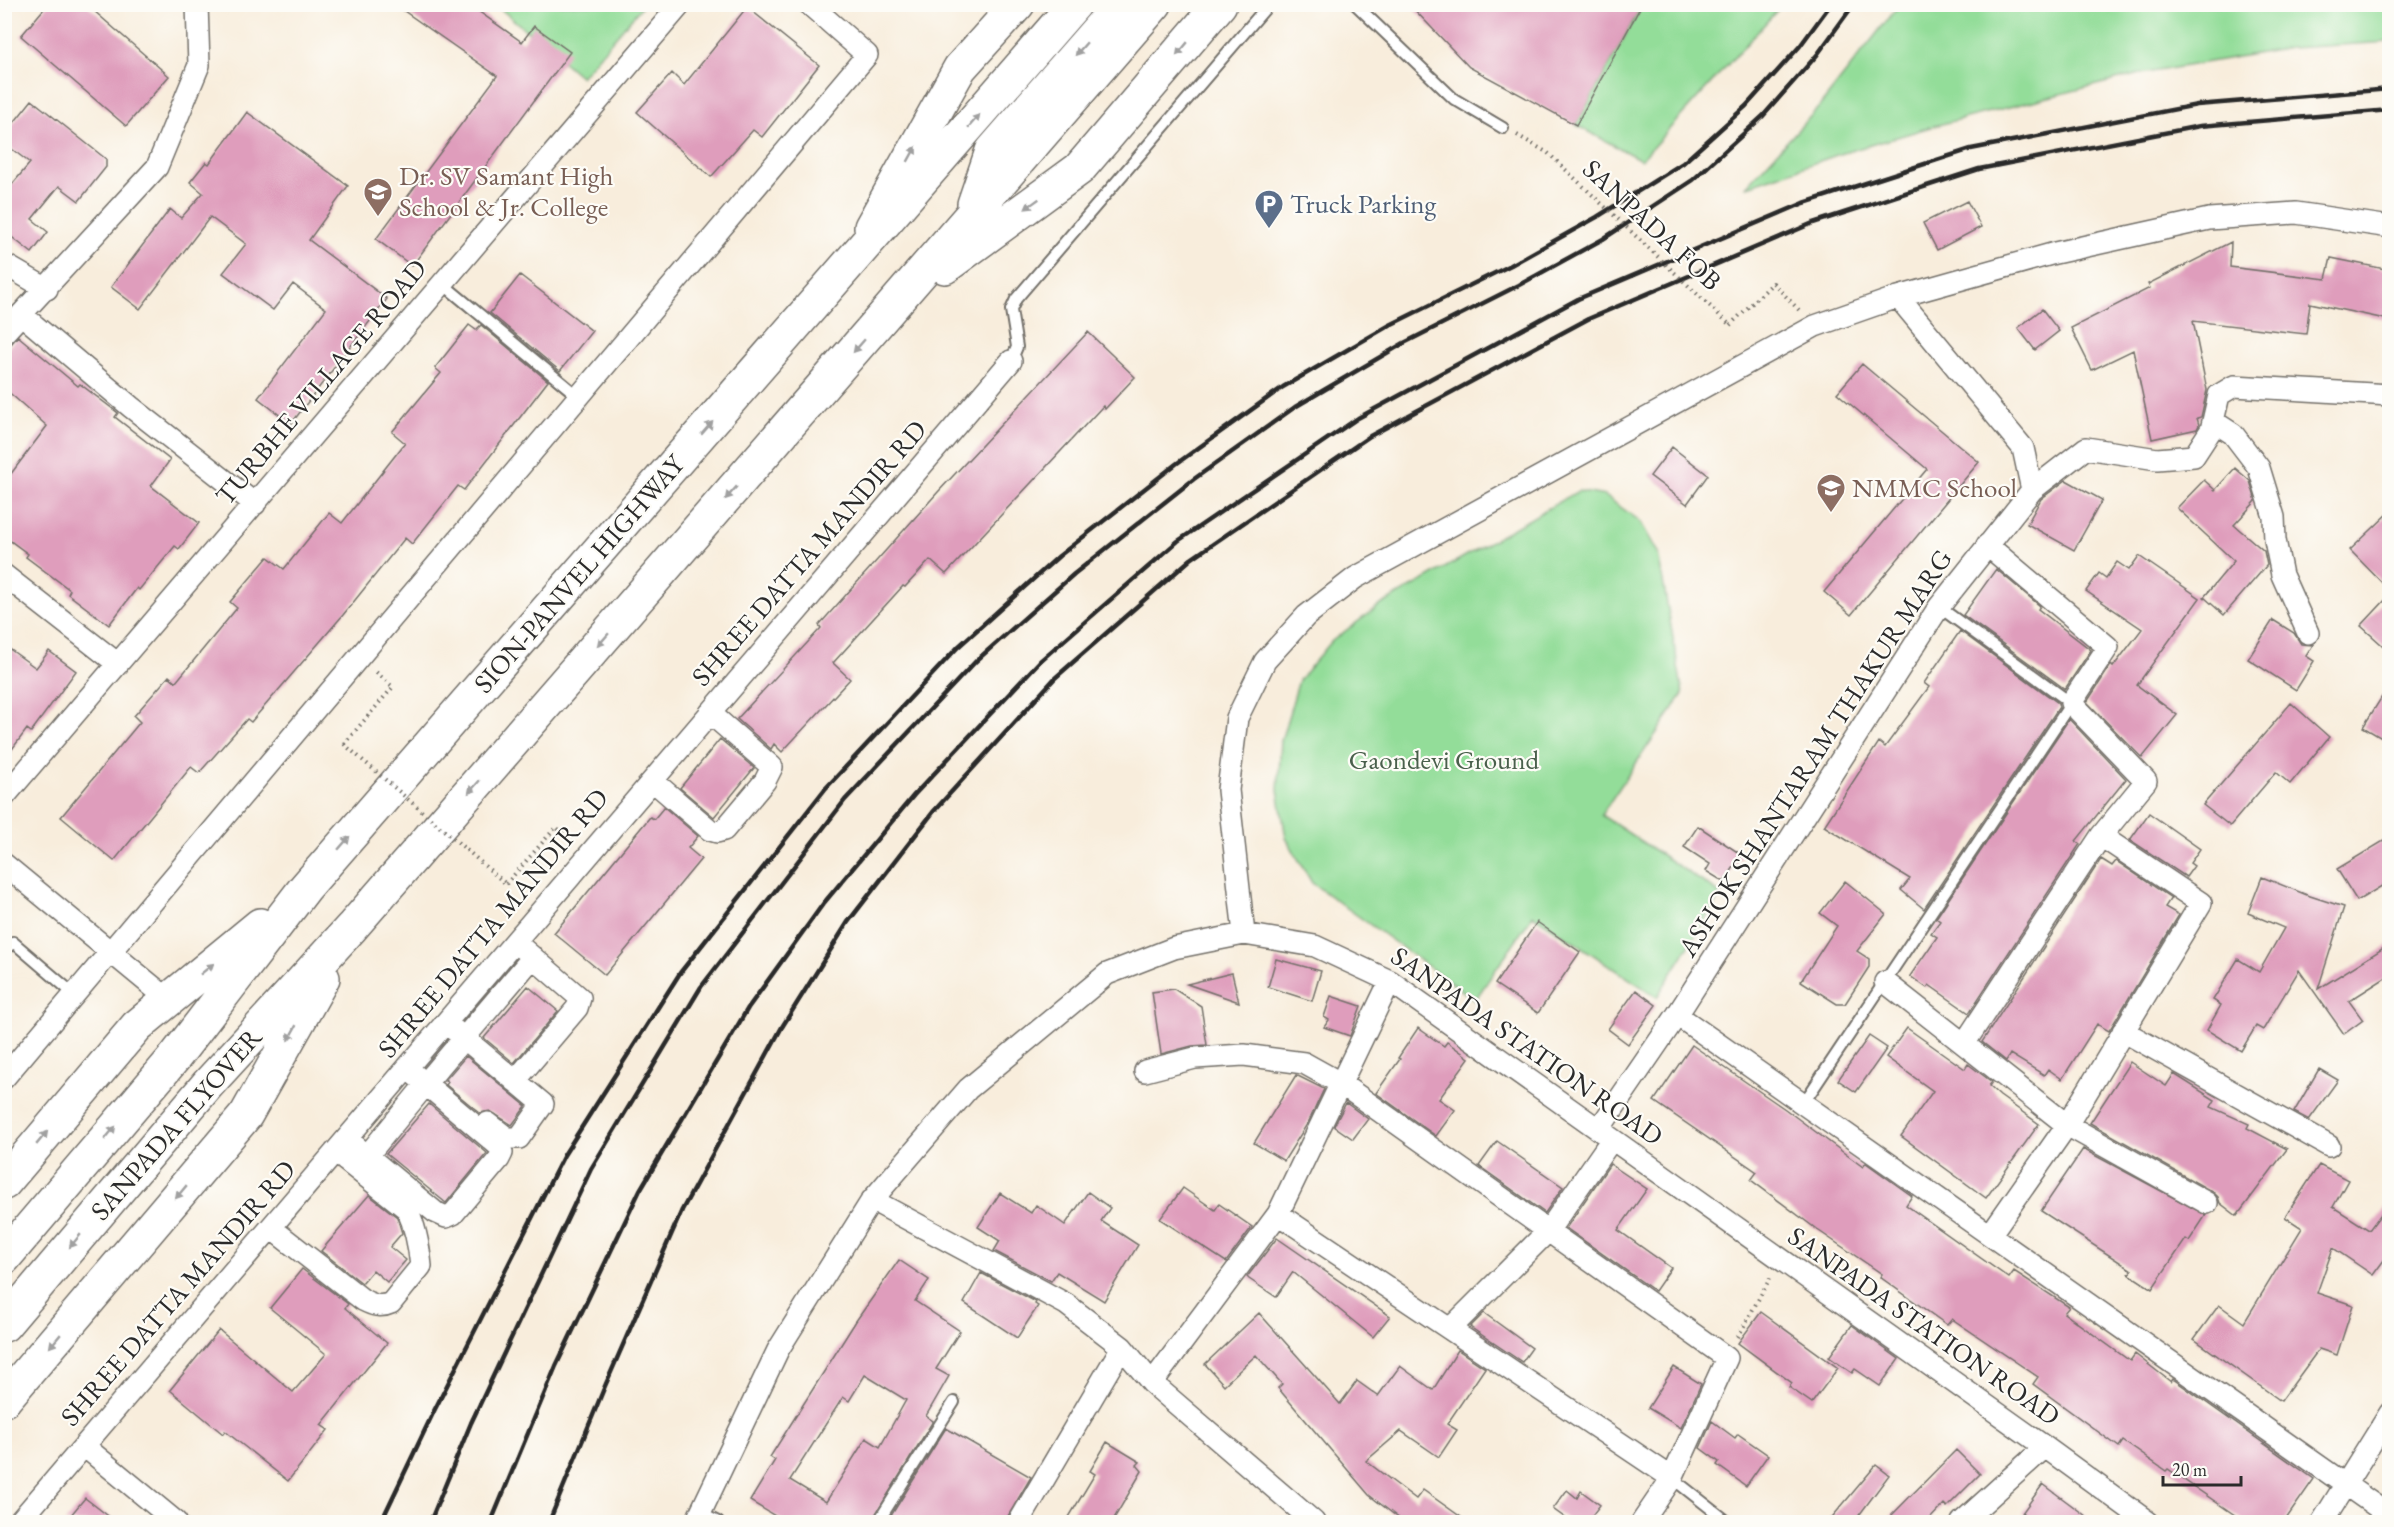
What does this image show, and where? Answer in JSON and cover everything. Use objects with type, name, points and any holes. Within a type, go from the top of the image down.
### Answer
[{"type":"main road","points":[[853,260],[960,68],[1018,4]]},
{"type":"main road","points":[[853,260],[1075,4]]},
{"type":"main road","points":[[967,222],[992,151],[1120,4]]},
{"type":"main road","points":[[4,1400],[246,1115],[352,927],[1155,4]]},
{"type":"main road","points":[[897,302],[1080,169],[1220,4]]},
{"type":"main road","name":"SION-PANVEL HIGHWAY","points":[[305,888],[853,260]]},
{"type":"main road","points":[[4,1183],[137,1026],[305,888]]},
{"type":"main road","name":"SANPADA FLYOVER","points":[[4,1258],[175,1057],[305,888]]},
{"type":"main road","name":"SANPADA FLYOVER","points":[[4,1325],[208,1084],[352,927]]},
{"type":"street","name":"TURBHE VILLAGE ROAD","points":[[4,797],[681,4]]},
{"type":"street","points":[[6,1075],[867,55],[809,4]]},
{"type":"street","points":[[4,333],[157,167],[199,65],[198,5]]},
{"type":"street","points":[[1244,934],[1228,790],[1237,718],[1265,661],[1306,616],[1355,578],[1815,326],[1898,297],[2055,253],[2209,219],[2296,213],[2390,227]]},
{"type":"street","points":[[4,264],[47,289]]},
{"type":"street","points":[[1898,297],[2023,448],[2032,490]]},
{"type":"street","points":[[22,315],[131,407],[255,504]]},
{"type":"street","name":"SHREE DATTA MANDIR RD","points":[[19,1522],[1011,361]]},
{"type":"street","points":[[2308,633],[2282,575],[2275,540],[2274,517],[2259,468],[2233,434],[2213,421],[2219,395],[2234,386],[2390,395]]},
{"type":"street","name":"ASHOK SHANTARAM THAKUR MARG","points":[[1450,1329],[1548,1231],[1677,1015],[1939,607],[2032,490],[2086,448],[2157,459],[2194,456],[2211,430],[2213,421]]},
{"type":"street","points":[[1964,1044],[2101,836],[2146,781],[2071,703],[2108,647],[1987,545]]},
{"type":"street","points":[[4,575],[118,664]]},
{"type":"street","points":[[652,780],[710,830],[717,832],[724,830],[765,781],[772,767],[710,713]]},
{"type":"street","points":[[1990,1235],[2067,1125],[2201,903],[2101,836]]},
{"type":"street","points":[[4,864],[169,1000]]},
{"type":"street","name":"SANPADA STATION ROAD","points":[[704,1519],[778,1350],[872,1200],[969,1089],[1107,974],[1174,948],[1244,934],[1316,946],[1390,981],[2045,1446],[2148,1522]]},
{"type":"street","points":[[515,942],[580,998],[579,1003],[515,1082]]},
{"type":"street","points":[[367,1156],[463,1038],[533,957]]},
{"type":"street","points":[[1152,1383],[1278,1214],[1390,981]]},
{"type":"street","points":[[1885,982],[2067,1125],[2207,1203]]},
{"type":"street","points":[[1677,1015],[2390,1516]]},
{"type":"street","points":[[428,1080],[507,1138],[519,1138],[543,1104],[446,1023]]},
{"type":"street","points":[[2123,1031],[2329,1146]]},
{"type":"street","points":[[1145,1071],[1195,1058],[1244,1055],[1304,1064],[1340,1083],[1727,1358],[1672,1478],[1642,1522]]},
{"type":"street","points":[[341,1145],[367,1156],[435,1212],[446,1217],[453,1214],[502,1153],[500,1147],[410,1065]]},
{"type":"street","points":[[271,1228],[363,1300],[375,1306],[385,1306],[391,1303],[421,1266],[412,1220],[407,1209],[341,1145]]},
{"type":"street","points":[[872,1200],[1066,1304],[1122,1347],[1152,1383],[1314,1522]]},
{"type":"street","points":[[1278,1214],[1672,1478]]},
{"type":"street","points":[[1019,1522],[1122,1347]]},
{"type":"street","points":[[2322,1522],[2390,1413]]},
{"type":"street","points":[[84,1446],[176,1522]]},
{"type":"street","points":[[1962,1522],[2045,1446]]},
{"type":"lane","points":[[1011,361],[1017,347],[1011,310],[1016,299],[1269,4]]},
{"type":"lane","points":[[1355,4],[1454,99],[1503,128]]},
{"type":"lane","points":[[960,68],[985,23]]},
{"type":"lane","points":[[443,284],[579,397]]},
{"type":"lane","points":[[1803,1104],[2071,703],[1939,607]]},
{"type":"lane","points":[[4,951],[13,942],[75,995]]},
{"type":"lane","points":[[878,1522],[954,1402]]},
{"type":"lane","points":[[1672,1478],[1728,1522]]},
{"type":"path","name":"SANPADA FOB","points":[[1503,128],[1548,153],[1730,325],[1773,282],[1815,326]]},
{"type":"path","points":[[393,687],[344,744],[506,884],[556,827]]},
{"type":"path","points":[[1727,1358],[1781,1259]]},
{"type":"green space","points":[[496,5],[643,5],[581,77]]},
{"type":"green space","points":[[1642,5],[1782,5],[1641,160],[1576,125]]},
{"type":"green space","points":[[1899,5],[2389,5],[2389,42],[2290,48],[2140,74],[1934,126],[1837,155],[1745,187],[1819,107]]},
{"type":"green space","name":"Gaondevi Ground","points":[[1578,491],[1605,496],[1640,521],[1658,553],[1683,694],[1601,815],[1721,894],[1657,997],[1533,915],[1475,1000],[1312,883],[1286,838],[1278,790],[1281,741],[1299,680],[1332,641],[1379,606]]},
{"type":"building","points":[[48,4],[86,4],[169,76],[126,126],[21,36]]},
{"type":"building","points":[[394,4],[468,4],[522,42],[534,26],[570,52],[412,266],[376,239],[497,76]]},
{"type":"building","points":[[1409,4],[1642,4],[1576,125],[1469,67]]},
{"type":"building","points":[[747,7],[819,65],[762,137],[753,130],[711,177],[637,112],[672,73],[684,85]]},
{"type":"building","points":[[32,100],[106,159],[106,167],[79,201],[59,186],[32,219],[48,232],[32,253],[4,231],[4,194],[30,163],[4,143],[4,135]]},
{"type":"building","points":[[247,112],[348,186],[309,240],[387,299],[291,424],[258,398],[326,309],[293,284],[273,310],[223,273],[246,244],[210,217],[140,309],[111,287],[170,209],[181,218],[203,193],[190,182],[206,162],[209,164]]},
{"type":"building","points":[[1967,201],[1981,227],[1937,250],[1923,223]]},
{"type":"building","points":[[2231,242],[2230,267],[2326,279],[2331,258],[2390,270],[2390,320],[2310,303],[2306,334],[2193,321],[2207,390],[2201,417],[2197,418],[2199,425],[2197,429],[2152,439],[2133,350],[2092,370],[2071,328],[2150,288],[2148,284]]},
{"type":"building","points":[[520,275],[592,331],[560,371],[490,313]]},
{"type":"building","points":[[2042,309],[2059,331],[2035,350],[2018,328]]},
{"type":"building","points":[[469,325],[476,330],[481,325],[548,381],[464,490],[458,486],[412,544],[405,538],[343,615],[251,722],[247,719],[199,773],[191,767],[114,861],[61,817],[140,722],[134,716],[169,676],[176,682],[237,608],[230,602],[268,557],[284,569],[329,513],[342,523],[405,443],[392,432],[441,373],[435,368]]},
{"type":"building","points":[[1088,332],[1135,377],[1105,409],[1103,406],[946,574],[930,560],[905,587],[903,586],[833,663],[850,679],[782,752],[774,744],[771,749],[737,719],[821,628],[819,625],[938,492]]},
{"type":"building","points":[[18,336],[78,386],[80,384],[118,413],[115,417],[170,460],[151,486],[199,523],[179,549],[175,546],[139,590],[137,588],[109,625],[68,594],[70,590],[26,557],[28,554],[4,536],[4,483],[47,426],[4,388],[4,352]]},
{"type":"building","points":[[1862,364],[1979,462],[1851,615],[1824,592],[1927,469],[1837,393]]},
{"type":"building","points":[[1672,447],[1708,475],[1687,504],[1650,476]]},
{"type":"building","points":[[2235,468],[2250,481],[2256,501],[2234,525],[2264,551],[2267,565],[2224,615],[2204,597],[2234,561],[2177,508],[2204,480],[2215,490]]},
{"type":"building","points":[[2066,480],[2102,500],[2074,550],[2027,524],[2041,499]]},
{"type":"building","points":[[2390,512],[2390,591],[2350,550]]},
{"type":"building","points":[[2139,556],[2200,598],[2137,685],[2177,715],[2142,758],[2087,702],[2111,665],[2113,667],[2142,629],[2086,591],[2099,573],[2106,578],[2117,562],[2129,570]]},
{"type":"building","points":[[1996,569],[2040,606],[2038,609],[2091,650],[2065,689],[1963,615]]},
{"type":"building","points":[[2390,595],[2390,652],[2361,626]]},
{"type":"building","points":[[2273,620],[2294,633],[2301,644],[2313,645],[2306,656],[2314,661],[2296,690],[2248,659]]},
{"type":"building","points":[[1960,631],[2058,703],[2059,707],[1924,909],[1901,890],[1910,879],[1824,826],[1879,742],[1885,747],[1929,687],[1924,683]]},
{"type":"building","points":[[4,645],[36,668],[49,651],[76,671],[31,732],[27,729],[4,760]]},
{"type":"building","points":[[2390,684],[2390,743],[2363,727]]},
{"type":"building","points":[[2291,703],[2329,737],[2290,784],[2276,772],[2230,826],[2203,805]]},
{"type":"building","points":[[2069,719],[2126,779],[2076,841],[2080,844],[1969,1013],[1929,985],[1927,988],[1910,976],[1937,937],[1931,933],[1940,921],[1936,918]]},
{"type":"building","points":[[720,739],[754,768],[714,817],[680,788]]},
{"type":"building","points":[[664,807],[698,836],[688,848],[701,859],[605,975],[554,933],[650,817],[654,819]]},
{"type":"building","points":[[2149,813],[2200,849],[2190,863],[2194,866],[2186,877],[2130,840]]},
{"type":"building","points":[[1698,826],[1742,855],[1724,882],[1706,871],[1710,864],[1684,847]]},
{"type":"building","points":[[2390,837],[2390,881],[2357,901],[2337,869]]},
{"type":"building","points":[[2101,859],[2112,866],[2116,861],[2171,898],[2165,907],[2179,915],[2109,1031],[2097,1024],[2062,1079],[2048,1069],[2044,1075],[2010,1054],[2006,1061],[1982,1042]]},
{"type":"building","points":[[2262,877],[2344,907],[2318,989],[2390,944],[2390,975],[2349,1001],[2363,1020],[2344,1034],[2299,970],[2263,1030],[2256,1026],[2241,1051],[2207,1030],[2221,1005],[2213,1000],[2238,959],[2259,972],[2284,928],[2248,913]]},
{"type":"building","points":[[1845,881],[1886,914],[1857,951],[1869,959],[1869,967],[1845,1004],[1837,1004],[1801,981],[1837,926],[1820,913]]},
{"type":"building","points":[[1537,922],[1580,952],[1538,1013],[1495,984]]},
{"type":"building","points":[[1276,959],[1321,971],[1312,1001],[1268,987]]},
{"type":"building","points":[[1232,973],[1239,1002],[1187,984]]},
{"type":"building","points":[[528,986],[558,1011],[514,1063],[484,1038]]},
{"type":"building","points":[[1174,989],[1201,1006],[1207,1045],[1192,1046],[1161,1054],[1152,992]]},
{"type":"building","points":[[1636,990],[1656,1005],[1628,1044],[1608,1029]]},
{"type":"building","points":[[1331,996],[1361,1006],[1350,1036],[1324,1027],[1329,1020],[1324,1017]]},
{"type":"building","points":[[1418,1028],[1444,1046],[1447,1042],[1469,1058],[1439,1099],[1455,1110],[1436,1136],[1376,1093]]},
{"type":"building","points":[[1907,1028],[1965,1069],[1968,1064],[1992,1082],[1989,1086],[2000,1096],[2039,1124],[1986,1198],[1901,1136],[1933,1091],[1886,1057]]},
{"type":"building","points":[[1869,1036],[1887,1048],[1856,1092],[1838,1080]]},
{"type":"building","points":[[1692,1045],[1785,1109],[1863,1167],[1866,1163],[1912,1196],[1906,1205],[2009,1278],[2014,1271],[2069,1307],[2064,1313],[2130,1361],[2135,1354],[2171,1382],[2173,1379],[2314,1479],[2284,1522],[2245,1522],[2123,1441],[2119,1447],[2033,1384],[2038,1377],[1952,1319],[1947,1325],[1880,1277],[1882,1274],[1751,1180],[1757,1172],[1654,1101]]},
{"type":"building","points":[[466,1056],[526,1106],[512,1125],[490,1111],[480,1113],[446,1085],[448,1082],[445,1080]]},
{"type":"building","points":[[2130,1062],[2166,1086],[2174,1074],[2215,1100],[2211,1107],[2249,1124],[2247,1128],[2287,1149],[2237,1216],[2220,1203],[2213,1192],[2090,1123]]},
{"type":"building","points":[[2319,1069],[2338,1080],[2309,1120],[2294,1112]]},
{"type":"building","points":[[1296,1075],[1324,1089],[1309,1121],[1284,1161],[1254,1143]]},
{"type":"building","points":[[1346,1103],[1368,1119],[1353,1139],[1334,1126]]},
{"type":"building","points":[[429,1104],[487,1153],[446,1203],[386,1154]]},
{"type":"building","points":[[1497,1141],[1563,1187],[1545,1213],[1479,1166]]},
{"type":"building","points":[[2083,1149],[2206,1215],[2189,1241],[2186,1239],[2152,1289],[2129,1274],[2132,1270],[2041,1211]]},
{"type":"building","points":[[1610,1164],[1647,1189],[1618,1230],[1671,1268],[1655,1291],[1566,1228]]},
{"type":"building","points":[[2319,1165],[2348,1180],[2333,1207],[2369,1230],[2390,1202],[2390,1252],[2373,1275],[2333,1248],[2317,1293],[2353,1305],[2337,1355],[2319,1349],[2281,1401],[2194,1339],[2219,1305],[2244,1323],[2302,1228],[2285,1217]]},
{"type":"building","points":[[1183,1188],[1215,1210],[1219,1204],[1252,1227],[1226,1262],[1160,1219]]},
{"type":"building","points":[[1088,1192],[1110,1208],[1101,1221],[1138,1245],[1104,1301],[1057,1272],[1051,1281],[994,1251],[1000,1241],[978,1227],[1000,1193],[1031,1213],[1036,1205],[1065,1225]]},
{"type":"building","points":[[369,1195],[397,1217],[402,1233],[390,1247],[406,1260],[387,1282],[373,1270],[362,1283],[321,1251]]},
{"type":"building","points":[[1277,1238],[1390,1316],[1373,1337],[1293,1272],[1276,1297],[1247,1277]]},
{"type":"building","points":[[899,1260],[929,1280],[915,1301],[960,1331],[936,1369],[949,1376],[926,1416],[933,1421],[871,1522],[785,1522],[750,1501],[775,1460],[770,1457],[856,1321]],"holes":[[[865,1375],[906,1400],[880,1447],[866,1438],[826,1502],[790,1480],[843,1397],[849,1401]]]},
{"type":"building","points":[[302,1269],[348,1304],[345,1308],[387,1343],[321,1425],[328,1430],[288,1481],[225,1431],[223,1434],[170,1390],[219,1330],[293,1392],[326,1354],[270,1308]]},
{"type":"building","points":[[981,1273],[1036,1302],[1038,1306],[1017,1338],[964,1303]]},
{"type":"building","points":[[1761,1312],[1838,1368],[1812,1403],[1789,1387],[1792,1383],[1738,1343]]},
{"type":"building","points":[[1259,1313],[1340,1404],[1357,1381],[1378,1396],[1400,1366],[1433,1390],[1458,1350],[1485,1368],[1447,1424],[1457,1430],[1439,1457],[1401,1431],[1366,1461],[1416,1499],[1423,1490],[1468,1522],[1400,1522],[1401,1520],[1369,1495],[1278,1388],[1282,1384],[1256,1355],[1224,1385],[1205,1364]]},
{"type":"building","points":[[1484,1313],[1532,1348],[1522,1362],[1470,1327]]},
{"type":"building","points":[[1852,1325],[1899,1359],[1880,1386],[1855,1369],[1852,1373],[1829,1357]]},
{"type":"building","points":[[1674,1367],[1701,1384],[1681,1428],[1648,1408]]},
{"type":"building","points":[[1712,1421],[1735,1438],[1738,1434],[1768,1455],[1746,1486],[1717,1465],[1719,1462],[1700,1448]]},
{"type":"building","points":[[946,1428],[1031,1477],[1006,1522],[887,1522]]},
{"type":"building","points":[[1107,1442],[1140,1462],[1137,1465],[1142,1471],[1112,1522],[1066,1522],[1095,1474],[1090,1471]]},
{"type":"building","points":[[1956,1450],[1980,1474],[1947,1507],[1944,1504],[1927,1522],[1885,1522]]},
{"type":"building","points":[[1876,1465],[1889,1475],[1854,1522],[1828,1522]]},
{"type":"building","points":[[2043,1484],[2094,1522],[2035,1522],[2022,1513]]},
{"type":"building","points":[[1567,1490],[1577,1498],[1581,1491],[1600,1505],[1587,1522],[1571,1522],[1553,1509]]},
{"type":"building","points":[[85,1498],[116,1522],[65,1522]]},
{"type":"railway","points":[[381,1522],[434,1411],[564,1155],[680,973],[825,789],[958,647],[1059,556],[1176,464],[1283,387],[1390,325],[1511,265],[1597,217],[1683,163],[1746,106],[1800,46],[1831,4]]},
{"type":"railway","points":[[430,1522],[471,1423],[591,1169],[701,987],[845,800],[976,661],[1074,574],[1194,479],[1295,407],[1404,343],[1519,285],[1603,239],[1693,180],[1763,116],[1817,55],[1854,4]]},
{"type":"railway","points":[[491,1522],[556,1366],[640,1190],[748,1008],[823,904],[914,795],[1040,661],[1178,541],[1358,418],[1578,299],[1804,203],[1971,149],[2197,105],[2390,89]]},
{"type":"railway","points":[[549,1522],[605,1386],[682,1210],[782,1027],[848,922],[934,811],[1055,678],[1191,559],[1370,436],[1588,319],[1813,223],[1979,169],[2200,126],[2390,110]]},
{"type":"place","name":"Dr. SV Samant High School & Jr. College","points":[[378,218]]},
{"type":"place","name":"Truck Parking","points":[[1269,230]]},
{"type":"place","name":"NMMC School","points":[[1831,514]]}]
